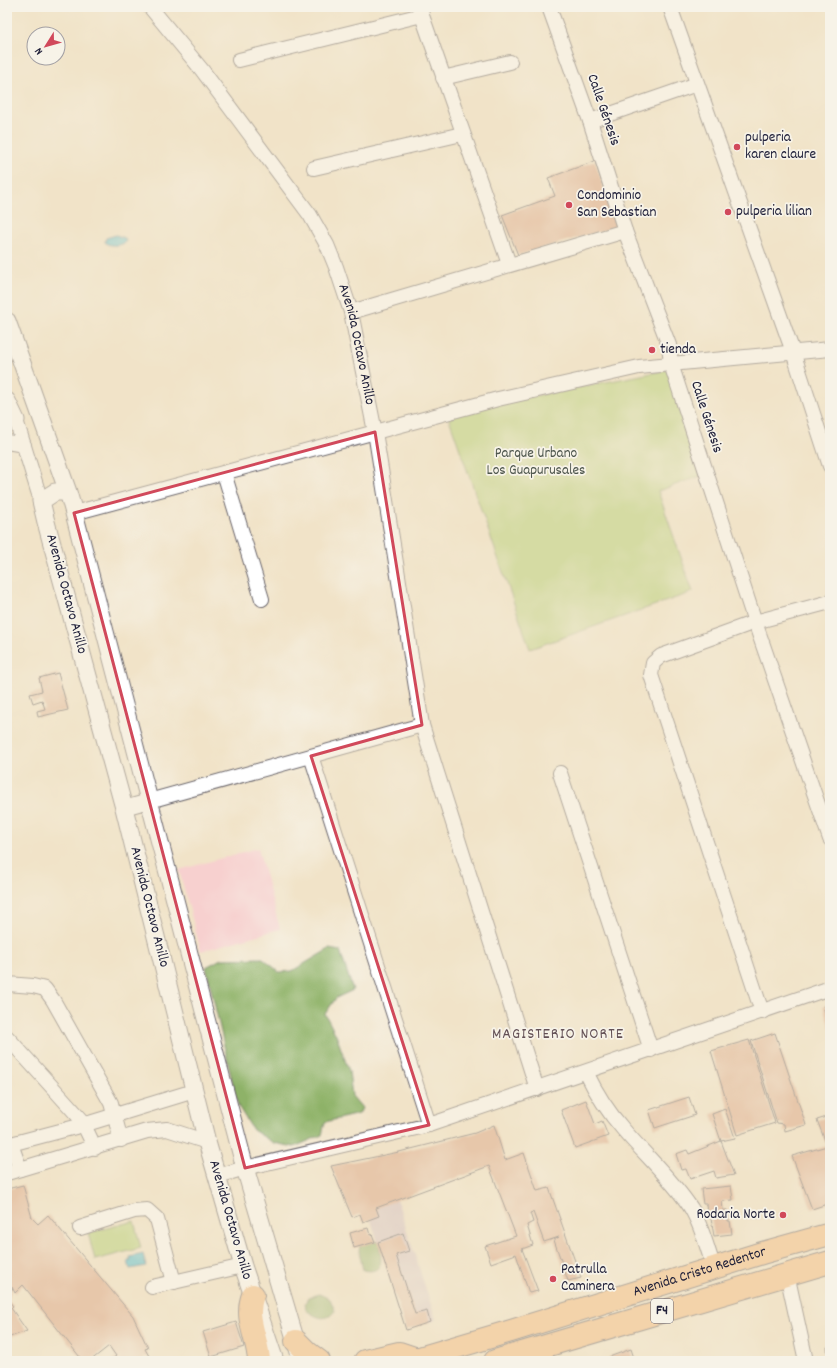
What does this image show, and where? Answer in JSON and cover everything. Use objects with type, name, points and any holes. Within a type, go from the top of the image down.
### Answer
[{"type":"highway","name":"Avenida Cristo Redentor","points":[[421,1359],[714,1268],[830,1234]]},
{"type":"highway","name":"Avenida Cristo Redentor","points":[[504,1360],[830,1262]]},
{"type":"highway","points":[[253,1295],[248,1306],[259,1361]]},
{"type":"highway","points":[[299,1351],[307,1352],[319,1361]]},
{"type":"highway","points":[[365,1361],[399,1353],[421,1359]]},
{"type":"street","name":"Avenida Octavo Anillo","points":[[150,7],[202,70],[310,215],[327,245],[351,312],[375,432],[422,725],[537,1089]]},
{"type":"street","name":"Calle Génesis","points":[[549,7],[590,121],[625,231],[669,345],[671,364],[755,622],[830,839]]},
{"type":"street","points":[[670,7],[793,352],[830,466]]},
{"type":"street","points":[[239,60],[421,11],[462,134],[509,264]]},
{"type":"street","points":[[443,78],[510,62]]},
{"type":"street","points":[[590,121],[697,84]]},
{"type":"street","points":[[314,168],[462,134]]},
{"type":"street","points":[[351,312],[509,264],[625,231]]},
{"type":"street","name":"Avenida Octavo Anillo","points":[[7,321],[68,492],[74,513],[246,1168],[299,1351]]},
{"type":"street","points":[[74,513],[498,400],[639,367],[830,349]]},
{"type":"street","points":[[7,400],[11,421],[24,445],[41,501],[55,492],[68,492]]},
{"type":"street","points":[[7,442],[24,445]]},
{"type":"street","points":[[224,473],[262,599]]},
{"type":"street","name":"Avenida Octavo Anillo","points":[[41,501],[124,808],[207,1142],[243,1266],[275,1361]]},
{"type":"street","points":[[762,1012],[651,675],[653,663],[661,656],[755,622],[830,602]]},
{"type":"street","points":[[124,808],[422,725]]},
{"type":"street","points":[[311,756],[428,1126]]},
{"type":"street","points":[[560,773],[652,1050]]},
{"type":"street","points":[[7,984],[33,986],[45,989],[53,1000],[111,1103],[121,1140]]},
{"type":"street","points":[[218,1176],[246,1168],[428,1126],[830,988]]},
{"type":"street","points":[[182,1042],[186,1037],[196,1033],[208,1036],[212,1040]]},
{"type":"street","points":[[7,1037],[81,1119],[95,1148]]},
{"type":"street","points":[[586,1072],[596,1094],[622,1128],[662,1172],[690,1208],[699,1223],[714,1268]]},
{"type":"street","points":[[194,1092],[84,1125],[9,1144],[13,1171],[95,1148],[147,1131],[167,1129],[207,1142]]},
{"type":"street","points":[[80,1228],[134,1210],[146,1210],[157,1219],[174,1282]]},
{"type":"street","points":[[152,1287],[243,1266]]},
{"type":"street","points":[[787,1274],[806,1361]]},
{"type":"highlighted area","points":[[375,432],[422,725],[311,756],[429,1125],[245,1168],[74,513]]},
{"type":"shaded area","points":[[258,848],[280,929],[201,951],[179,870]]},
{"type":"shaded area","points":[[397,1200],[436,1320],[406,1330],[368,1211]]},
{"type":"green space","name":"Parque Urbano Los Guapurusales","points":[[667,370],[701,476],[658,491],[693,592],[530,649],[447,413]]},
{"type":"green space","points":[[329,949],[340,951],[353,990],[336,998],[325,1014],[336,1035],[349,1071],[352,1096],[362,1108],[359,1114],[325,1122],[322,1135],[294,1147],[274,1143],[253,1130],[238,1106],[206,967],[221,959],[263,958],[279,972],[292,971]]},
{"type":"green space","points":[[134,1221],[141,1248],[95,1260],[88,1233]]},
{"type":"green space","points":[[378,1242],[381,1259],[380,1264],[375,1270],[363,1270],[359,1251],[360,1246]]},
{"type":"green space","points":[[319,1294],[330,1299],[335,1311],[328,1317],[317,1317],[306,1310],[305,1303],[308,1298]]},
{"type":"water","points":[[116,235],[125,238],[126,241],[118,245],[107,244],[105,242],[106,238]]},
{"type":"water","points":[[143,1254],[146,1266],[130,1269],[128,1261],[131,1260],[130,1257]]},
{"type":"building","name":"Condominio San Sebastian","points":[[595,161],[616,227],[518,255],[502,215],[555,196],[548,178]]},
{"type":"building","points":[[58,673],[68,710],[38,717],[37,711],[45,709],[42,700],[33,703],[30,694],[42,691],[39,678]]},
{"type":"building","points":[[830,1004],[830,1028],[823,1006]]},
{"type":"building","points":[[775,1033],[806,1125],[785,1131],[784,1124],[777,1123],[751,1041]]},
{"type":"building","points":[[749,1040],[775,1123],[737,1135],[711,1051]]},
{"type":"building","points":[[689,1097],[695,1115],[655,1128],[649,1110]]},
{"type":"building","points":[[586,1100],[595,1124],[602,1121],[608,1136],[575,1148],[561,1110]]},
{"type":"building","points":[[725,1109],[735,1138],[721,1141],[712,1114]]},
{"type":"building","points":[[830,1116],[830,1203],[812,1209],[792,1156],[827,1146],[817,1120]]},
{"type":"building","points":[[494,1125],[505,1160],[524,1153],[537,1191],[549,1188],[581,1278],[568,1281],[554,1240],[559,1237],[544,1242],[533,1212],[530,1213],[533,1222],[527,1225],[533,1245],[522,1249],[538,1291],[529,1293],[516,1254],[491,1263],[485,1246],[516,1236],[489,1166],[376,1208],[379,1216],[363,1222],[360,1214],[352,1217],[331,1166],[399,1152],[475,1133]]},
{"type":"building","points":[[721,1141],[734,1175],[716,1178],[714,1171],[690,1179],[686,1169],[681,1170],[676,1154],[687,1150],[689,1154]]},
{"type":"building","points":[[23,1185],[32,1218],[38,1224],[48,1215],[133,1316],[148,1348],[145,1349],[149,1356],[143,1358],[144,1361],[110,1361],[116,1356],[109,1346],[90,1361],[83,1361],[23,1285],[15,1293],[12,1287],[8,1300],[13,1306],[11,1308],[27,1331],[7,1338],[7,1189]]},
{"type":"building","points":[[731,1186],[733,1200],[722,1201],[723,1210],[727,1210],[728,1221],[730,1221],[732,1234],[714,1236],[710,1213],[707,1213],[706,1204],[703,1204],[701,1189]]},
{"type":"building","points":[[368,1228],[370,1235],[372,1234],[375,1242],[354,1248],[350,1233]]},
{"type":"building","points":[[403,1233],[409,1251],[396,1255],[415,1314],[427,1311],[430,1322],[406,1330],[378,1242]]},
{"type":"building","points":[[236,1322],[244,1347],[211,1357],[203,1332]]},
{"type":"building","points":[[830,1346],[830,1361],[828,1361],[827,1347]]},
{"type":"building","points":[[631,1349],[635,1361],[611,1361],[609,1357]]},
{"type":"place","name":"pulperia karen claure","points":[[737,147]]},
{"type":"place","name":"Condominio San Sebastian","points":[[569,205]]},
{"type":"place","name":"pulperia lilian","points":[[728,212]]},
{"type":"place","name":"tienda","points":[[652,350]]},
{"type":"place","name":"Rodaria Norte","points":[[783,1215]]},
{"type":"place","name":"Patrulla Caminera","points":[[553,1279]]},
{"type":"district","name":"MAGISTERIO NORTE","points":[[558,1034]]}]
